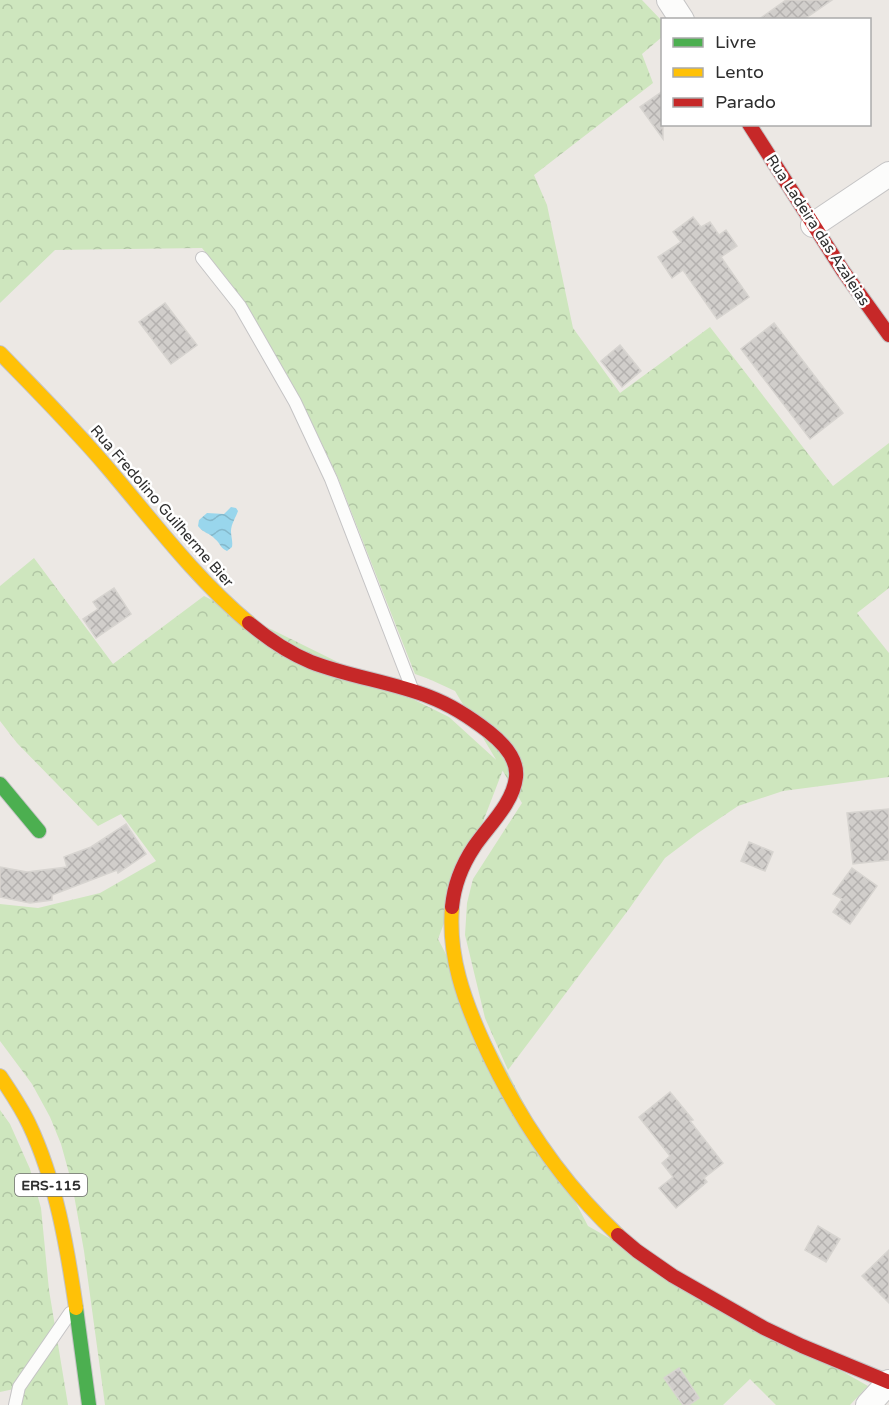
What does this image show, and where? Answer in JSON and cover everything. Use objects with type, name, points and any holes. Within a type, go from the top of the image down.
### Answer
[{"type":"street","points":[[669,0],[681,18]]},
{"type":"street","name":"Rua Ladeira das Azaleias","points":[[750,126],[843,271],[889,335]]},
{"type":"street","points":[[813,225],[889,174]]},
{"type":"street","name":"Rua Fredolino Guilherme Bier","points":[[0,353],[64,419],[120,482],[213,593],[255,628],[280,646],[324,667],[412,690],[445,703],[490,733],[514,758],[517,772],[514,787],[463,866],[451,911],[450,937],[459,984],[511,1102],[552,1163],[591,1209],[626,1242],[691,1287],[791,1341],[889,1382]]},
{"type":"street","points":[[0,784],[39,831]]},
{"type":"street","name":"ERS-115","points":[[0,1076],[29,1122],[48,1174],[67,1250],[89,1405]]},
{"type":"street","points":[[868,1405],[889,1382]]},
{"type":"lane","points":[[202,258],[240,306],[295,402],[331,479],[412,690]]},
{"type":"lane","points":[[15,1405],[19,1387],[76,1304]]},
{"type":"green space","points":[[0,0],[642,0],[661,20],[661,38],[642,54],[653,83],[534,175],[547,205],[573,328],[620,393],[710,327],[833,486],[889,443],[889,588],[857,613],[889,653],[889,777],[783,791],[738,806],[665,858],[508,1070],[485,1018],[465,935],[467,903],[473,879],[522,803],[455,691],[415,674],[338,478],[301,400],[244,301],[202,248],[55,250],[0,303]]},
{"type":"green space","points":[[34,558],[113,664],[204,596],[449,717],[504,767],[438,939],[588,1226],[868,1386],[850,1405],[776,1405],[750,1379],[723,1405],[105,1405],[84,1251],[72,1184],[61,1144],[50,1117],[32,1084],[0,1041],[0,904],[38,908],[100,893],[156,861],[121,814],[98,826],[17,743],[0,721],[0,586]]},
{"type":"green space","points":[[0,1110],[10,1124],[30,1169],[41,1208],[49,1290],[68,1405],[16,1405],[14,1389],[0,1392]]},
{"type":"water","points":[[231,507],[238,511],[231,528],[232,547],[227,551],[198,526],[199,520],[207,513],[224,514]]},
{"type":"building","points":[[786,0],[832,0],[806,18],[761,18]]},
{"type":"building","points":[[661,92],[663,139],[640,107]]},
{"type":"building","points":[[693,217],[701,227],[710,222],[719,235],[726,230],[737,246],[721,257],[749,297],[717,319],[683,270],[672,278],[658,257],[681,242],[673,232]]},
{"type":"building","points":[[165,303],[197,345],[171,364],[139,322]]},
{"type":"building","points":[[774,323],[843,413],[810,439],[741,349]]},
{"type":"building","points":[[620,345],[641,371],[622,387],[601,361]]},
{"type":"building","points":[[114,588],[131,614],[96,638],[83,619],[98,609],[93,602]]},
{"type":"building","points":[[889,809],[889,860],[853,864],[847,813]]},
{"type":"building","points":[[126,824],[146,854],[118,873],[117,870],[52,895],[52,900],[30,903],[0,897],[0,867],[27,872],[67,867],[64,857],[91,847]]},
{"type":"building","points":[[749,842],[773,852],[765,871],[741,861]]},
{"type":"building","points":[[852,868],[877,886],[850,924],[833,912],[842,899],[833,894]]},
{"type":"building","points":[[670,1092],[723,1163],[704,1178],[707,1182],[676,1208],[659,1188],[673,1177],[662,1163],[670,1156],[639,1117]]},
{"type":"building","points":[[818,1226],[840,1239],[826,1262],[805,1250]]},
{"type":"building","points":[[889,1250],[889,1303],[862,1276]]},
{"type":"building","points":[[679,1368],[699,1398],[689,1405],[683,1405],[664,1378]]},
{"type":"traffic: fast","points":[[0,784],[39,831]]},
{"type":"traffic: fast","points":[[76,1308],[89,1405]]},
{"type":"traffic: slow","points":[[0,353],[94,452],[192,568],[249,623]]},
{"type":"traffic: slow","points":[[452,907],[452,943],[459,977],[477,1027],[497,1071],[526,1122],[559,1170],[618,1235]]},
{"type":"traffic: slow","points":[[0,1076],[26,1118],[46,1168],[64,1238],[76,1308]]},
{"type":"traffic: jam","points":[[750,126],[843,271],[889,335]]},
{"type":"traffic: jam","points":[[249,623],[279,645],[311,662],[416,692],[446,704],[482,727],[499,741],[512,757],[516,770],[514,787],[505,805],[466,861],[459,876],[452,907]]},
{"type":"traffic: jam","points":[[618,1235],[673,1276],[764,1328],[889,1382]]}]
